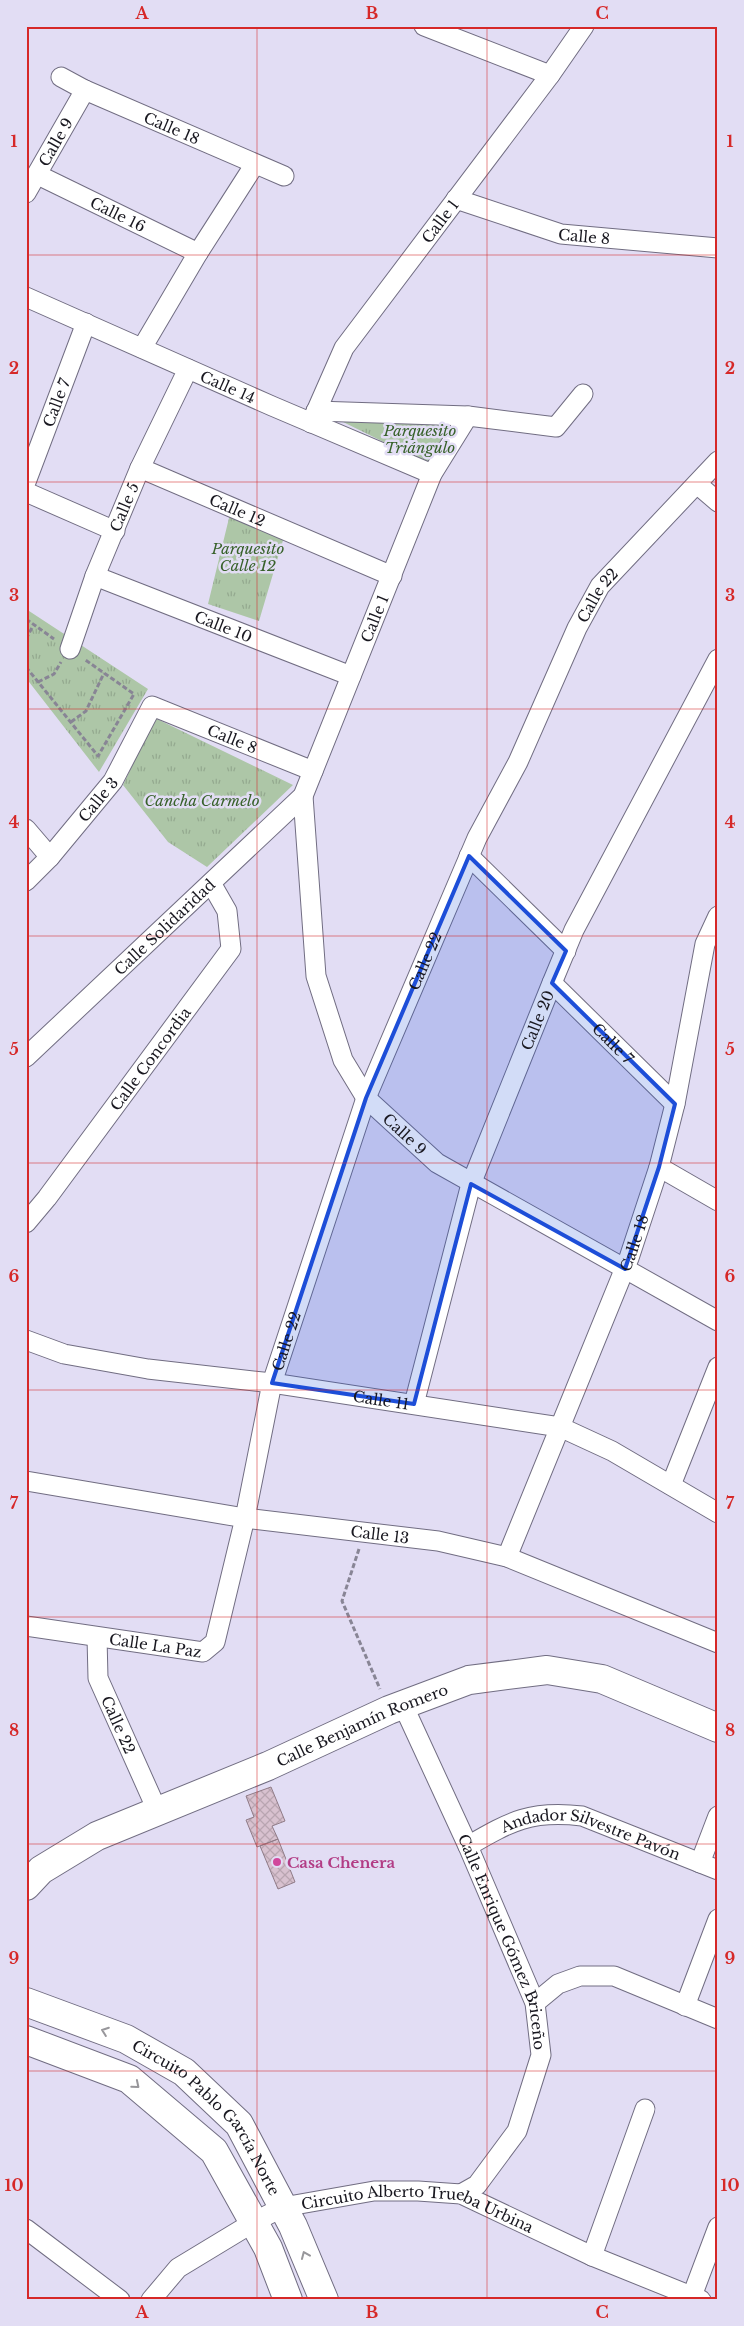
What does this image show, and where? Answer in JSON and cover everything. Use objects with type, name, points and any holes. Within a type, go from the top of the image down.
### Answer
[{"type":"street","points":[[424,26],[550,75]]},
{"type":"street","name":"Calle 1","points":[[314,417],[344,348],[550,75],[584,26]]},
{"type":"street","name":"Calle 18","points":[[61,77],[85,90],[284,176]]},
{"type":"street","name":"Calle 9","points":[[26,193],[85,90]]},
{"type":"street","points":[[142,348],[198,253],[255,164]]},
{"type":"street","name":"Calle 16","points":[[38,175],[198,253]]},
{"type":"street","name":"Calle 8","points":[[456,199],[561,234],[718,248]]},
{"type":"street","name":"Calle 14","points":[[26,297],[188,369],[314,417],[432,474]]},
{"type":"street","name":"Calle 7","points":[[26,482],[86,323]]},
{"type":"street","name":"Calle 5","points":[[70,650],[95,576],[140,468],[188,369]]},
{"type":"street","name":"Calle 14","points":[[314,417],[468,416],[556,427],[583,394]]},
{"type":"street","name":"Calle 1","points":[[303,796],[432,474],[468,416]]},
{"type":"street","name":"Calle 22","points":[[245,1518],[272,1383],[366,1098],[477,838],[518,762],[577,628],[600,586],[718,461]]},
{"type":"street","name":"Calle 12","points":[[140,468],[392,576]]},
{"type":"street","points":[[698,484],[718,502]]},
{"type":"street","points":[[26,492],[115,531]]},
{"type":"street","name":"Calle 10","points":[[95,576],[351,676]]},
{"type":"street","name":"Calle 20","points":[[414,1404],[471,1184],[552,983],[574,930],[718,658]]},
{"type":"street","name":"Calle 8","points":[[152,706],[313,771]]},
{"type":"street","name":"Calle 3","points":[[26,880],[50,857],[113,781],[152,706]]},
{"type":"street","name":"Calle 9","points":[[303,796],[316,976],[343,1060],[366,1098],[436,1163],[718,1321]]},
{"type":"street","name":"Calle Solidaridad","points":[[26,1057],[303,796]]},
{"type":"street","points":[[26,829],[50,857]]},
{"type":"street","points":[[469,856],[566,951]]},
{"type":"street","name":"Calle Concordia","points":[[26,1223],[47,1198],[231,949],[228,911],[211,882]]},
{"type":"street","name":"Calle 18","points":[[508,1557],[625,1269],[659,1167],[718,916]]},
{"type":"street","name":"Calle 7","points":[[552,983],[675,1104]]},
{"type":"street","points":[[659,1167],[718,1201]]},
{"type":"street","name":"Calle 11","points":[[26,1340],[64,1354],[148,1369],[272,1383],[560,1427],[612,1451],[718,1513]]},
{"type":"street","points":[[671,1486],[718,1367]]},
{"type":"street","name":"Calle 13","points":[[26,1481],[245,1518],[438,1541],[508,1557],[718,1643]]},
{"type":"street","name":"Calle La Paz","points":[[26,1626],[203,1652],[214,1642],[245,1518]]},
{"type":"street","name":"Calle 22","points":[[97,1637],[98,1678],[157,1810]]},
{"type":"street","name":"Calle Benjamín Romero","points":[[26,1886],[41,1870],[97,1836],[268,1766],[396,1708],[469,1680],[548,1670],[602,1680],[718,1728]]},
{"type":"street","name":"Calle Enrique Gómez Briceño","points":[[396,1708],[468,1846],[535,2003],[541,2055],[517,2131],[477,2185],[461,2194]]},
{"type":"street","name":"Andador Silvestre Pavón","points":[[468,1846],[508,1823],[533,1815],[560,1813],[582,1816],[718,1870]]},
{"type":"street","points":[[700,1863],[718,1816]]},
{"type":"street","points":[[685,2006],[718,1919]]},
{"type":"street","points":[[535,2003],[558,1984],[580,1976],[614,1976],[718,2019]]},
{"type":"street","name":"Circuito Pablo García Norte","points":[[26,2002],[126,2039],[184,2072],[239,2124],[283,2207],[324,2300]]},
{"type":"street","name":"Circuito Pablo García Norte","points":[[26,2040],[129,2079],[214,2151],[268,2248],[288,2300]]},
{"type":"street","points":[[592,2256],[644,2109]]},
{"type":"street","name":"Circuito Alberto Trueba Urbina","points":[[151,2300],[178,2268],[254,2222],[283,2207],[374,2191],[461,2194],[592,2256],[696,2298]]},
{"type":"street","points":[[696,2298],[718,2227]]},
{"type":"street","points":[[26,2229],[120,2300]]},
{"type":"path","points":[[26,639],[34,624]]},
{"type":"path","points":[[38,682],[54,674],[70,650]]},
{"type":"path","points":[[26,667],[98,756],[134,694]]},
{"type":"path","points":[[71,722],[86,710],[104,673]]},
{"type":"path","points":[[365,1532],[342,1601],[396,1708]]},
{"type":"highlighted area","points":[[469,856],[566,951],[552,983],[675,1104],[659,1167],[625,1269],[471,1184],[414,1404],[272,1383],[366,1098]]},
{"type":"green space","name":"Parquesito Triángulo","points":[[335,418],[456,420],[428,464]]},
{"type":"green space","name":"Parquesito Calle 12","points":[[230,514],[284,537],[259,621],[208,604]]},
{"type":"green space","points":[[26,609],[148,689],[99,772],[26,678]]},
{"type":"green space","name":"Cancha Carmelo","points":[[155,718],[293,785],[207,867],[168,842],[123,785]]},
{"type":"building","points":[[271,1787],[285,1821],[272,1826],[278,1839],[257,1847],[246,1820],[254,1817],[246,1796]]},
{"type":"building","points":[[278,1839],[295,1882],[278,1889],[260,1846]]},
{"type":"place","name":"Casa Chenera","points":[[277,1862]]}]
